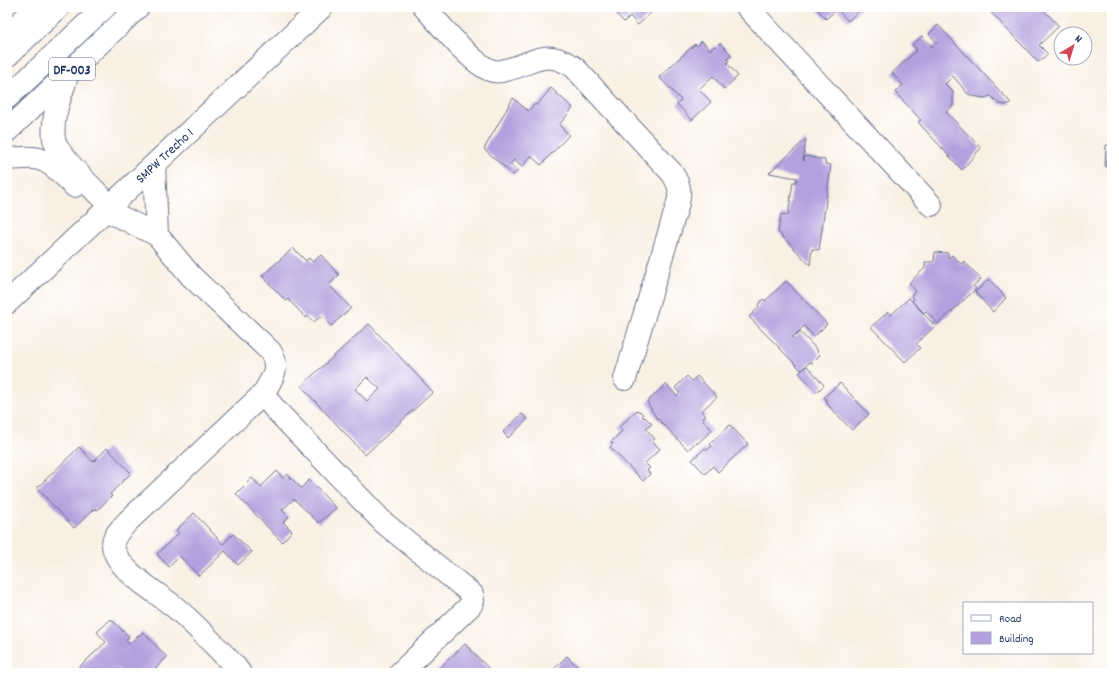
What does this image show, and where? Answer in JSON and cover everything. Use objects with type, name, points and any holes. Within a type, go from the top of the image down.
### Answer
[{"type":"main road","points":[[7,35],[38,7]]},
{"type":"main road","points":[[7,56],[59,7]]},
{"type":"main road","points":[[7,98],[105,7]]},
{"type":"main road","name":"DF-003","points":[[7,131],[138,7]]},
{"type":"main road","name":"SMPW Trecho 1","points":[[7,303],[322,7]]},
{"type":"main road","points":[[424,7],[465,51],[489,70],[495,72],[503,71],[537,59],[551,57],[562,60],[574,67],[672,172],[678,182],[680,190],[678,202],[625,378]]},
{"type":"main road","points":[[747,7],[931,205]]},
{"type":"main road","points":[[68,73],[56,111],[54,140],[64,157],[105,210]]},
{"type":"main road","points":[[7,159],[30,158],[45,162],[58,170],[105,210],[157,234],[191,276],[270,351],[276,362],[269,384],[263,394],[127,522],[117,533],[113,546],[115,553],[124,566],[177,608],[234,665],[240,673]]},
{"type":"main road","points":[[154,164],[157,234]]},
{"type":"main road","points":[[263,394],[282,417],[384,523],[472,594],[473,601],[471,605],[400,673]]},
{"type":"building","points":[[610,7],[657,7],[638,25],[630,16],[624,22]]},
{"type":"building","points":[[815,7],[863,7],[848,21],[837,9],[826,19]]},
{"type":"building","points":[[986,7],[1041,7],[1059,26],[1053,26],[1053,32],[1039,45],[1048,54],[1038,62]]},
{"type":"building","points":[[938,25],[1011,103],[1005,105],[999,104],[991,96],[984,98],[973,96],[967,93],[953,76],[945,84],[953,92],[953,106],[946,112],[981,148],[962,170],[918,122],[921,120],[895,92],[903,85],[892,73],[917,50],[912,45],[922,36],[932,47],[937,43],[929,34]]},
{"type":"building","points":[[702,41],[710,50],[720,43],[732,55],[727,59],[729,61],[727,63],[738,76],[724,89],[713,76],[699,89],[711,102],[692,120],[677,104],[681,100],[659,77],[695,44],[697,46]]},
{"type":"building","points":[[551,88],[573,108],[559,125],[569,135],[541,165],[531,156],[522,167],[514,160],[510,164],[518,171],[513,175],[484,149],[513,98],[528,111],[535,104],[537,105]]},
{"type":"building","points":[[806,139],[803,161],[805,156],[825,160],[825,164],[831,165],[819,250],[812,249],[810,265],[778,232],[781,214],[788,215],[793,182],[796,182],[797,178],[769,173]]},
{"type":"building","points":[[1106,145],[1112,145],[1112,166],[1105,166]]},
{"type":"building","points":[[293,248],[306,261],[309,258],[313,262],[321,255],[339,275],[329,285],[351,308],[331,326],[321,316],[314,322],[307,316],[306,318],[288,299],[286,301],[262,276]]},
{"type":"building","points":[[935,252],[948,253],[948,258],[952,255],[961,264],[964,261],[981,279],[973,286],[976,289],[938,324],[926,311],[924,313],[912,301],[914,299],[911,295],[916,291],[909,283],[925,268],[925,262],[934,261]]},
{"type":"building","points":[[989,279],[1006,298],[993,312],[975,292]]},
{"type":"building","points":[[786,281],[827,324],[814,337],[804,326],[792,338],[793,339],[800,332],[820,355],[812,363],[810,362],[801,370],[749,317],[759,307],[758,305],[763,299],[765,301]]},
{"type":"building","points":[[909,298],[935,326],[916,344],[920,348],[905,362],[871,327],[888,312],[891,315]]},
{"type":"building","points":[[369,324],[433,392],[365,455],[301,386]],"holes":[[[367,377],[380,389],[367,401],[355,389]]]},
{"type":"building","points":[[807,366],[824,385],[817,392],[799,373]]},
{"type":"building","points":[[687,376],[692,381],[697,376],[717,397],[701,411],[706,416],[702,419],[712,430],[688,450],[657,419],[647,402],[666,384],[677,396],[680,393],[675,388]]},
{"type":"building","points":[[840,383],[869,414],[852,430],[828,405],[824,397]]},
{"type":"building","points":[[637,410],[639,412],[640,411],[643,415],[642,416],[652,424],[646,429],[655,439],[652,441],[660,449],[645,463],[650,468],[647,470],[650,474],[643,481],[610,447],[613,444],[611,442],[622,431],[619,427]]},
{"type":"building","points":[[522,414],[528,419],[508,438],[503,432]]},
{"type":"building","points":[[730,425],[748,444],[718,472],[713,466],[705,474],[692,460],[705,448],[707,450],[712,446],[710,444]]},
{"type":"building","points":[[79,447],[93,462],[107,448],[131,473],[110,494],[112,496],[97,510],[95,508],[74,528],[37,488]]},
{"type":"building","points":[[277,471],[283,478],[287,474],[301,488],[309,480],[336,508],[319,523],[294,499],[282,510],[289,517],[283,522],[292,531],[282,542],[236,494],[252,478],[261,487]]},
{"type":"building","points":[[194,513],[223,544],[233,534],[252,552],[238,565],[225,551],[199,576],[180,556],[169,567],[157,554],[179,533],[176,530]]},
{"type":"building","points":[[111,619],[129,637],[126,640],[129,644],[143,632],[167,657],[154,670],[157,673],[123,673],[119,669],[115,673],[73,673],[106,642],[97,632]]},
{"type":"building","points":[[465,644],[493,673],[434,673],[464,645]]},
{"type":"building","points":[[567,656],[584,673],[550,673]]}]
